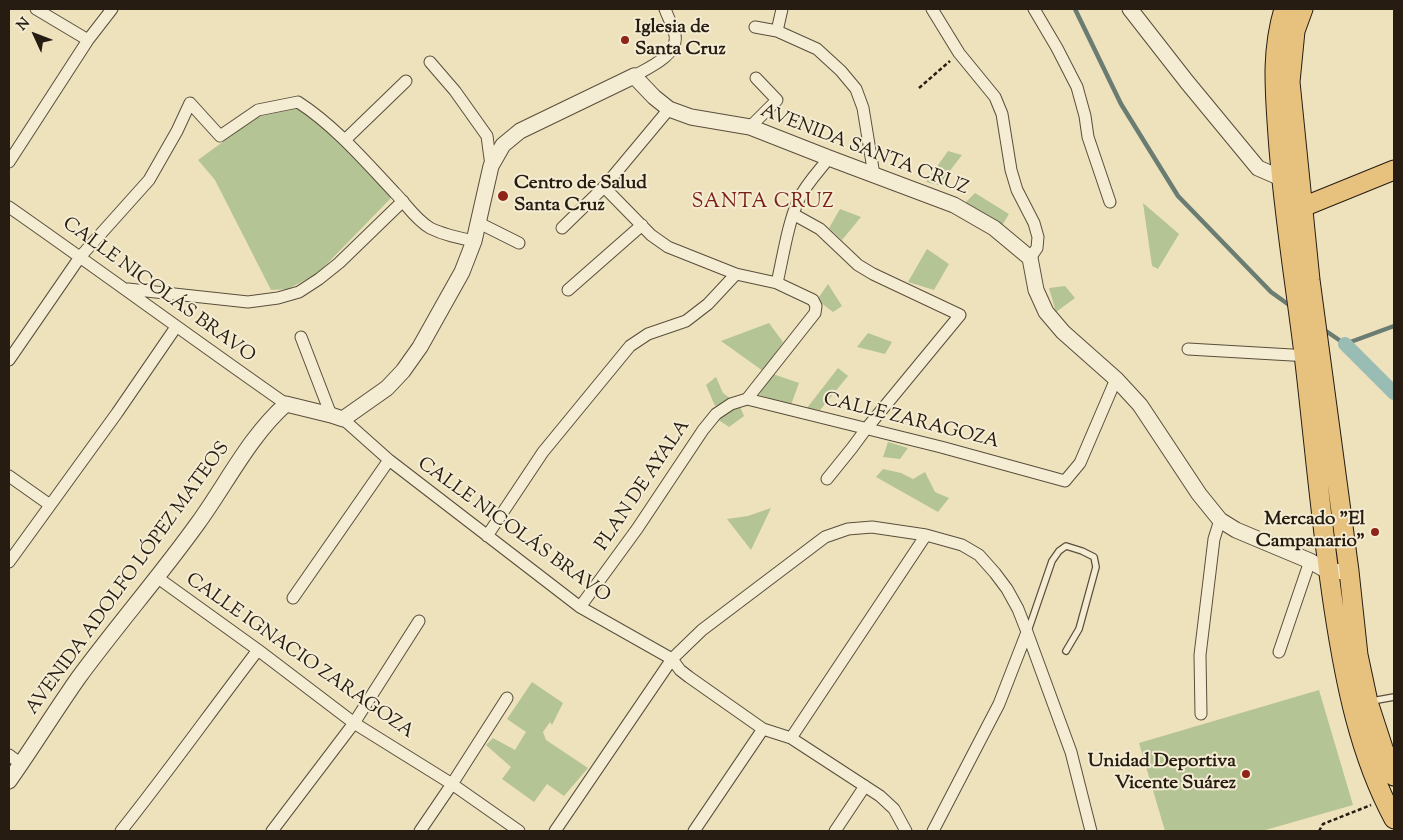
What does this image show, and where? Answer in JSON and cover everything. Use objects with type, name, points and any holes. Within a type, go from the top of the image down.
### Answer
[{"type":"main road","points":[[1284,9],[1279,28],[1275,84],[1281,178],[1294,210],[1312,349],[1349,571],[1358,655],[1364,747],[1394,818]]},
{"type":"main road","points":[[1294,210],[1300,174],[1290,82],[1295,31],[1303,9]]},
{"type":"main road","points":[[1294,210],[1394,170]]},
{"type":"main road","points":[[1312,349],[1329,572],[1341,653],[1360,703],[1383,748],[1394,776]]},
{"type":"street","points":[[36,9],[88,40]]},
{"type":"street","points":[[9,162],[88,40],[112,9]]},
{"type":"street","points":[[286,404],[337,417],[387,388],[403,371],[420,347],[462,272],[474,242],[491,166],[503,145],[520,131],[634,76],[672,51],[675,45],[675,36],[665,9]]},
{"type":"street","points":[[777,31],[782,9]]},
{"type":"street","points":[[932,9],[959,53],[995,97],[1002,114],[1011,170],[1017,190],[1034,223],[1038,237],[1037,248],[1030,258],[1036,290],[1046,312],[1062,332],[1116,379],[1140,405],[1199,494],[1220,520],[1236,530],[1310,561],[1329,572],[1349,571]]},
{"type":"street","points":[[1034,9],[1077,87],[1085,116],[1088,137],[1110,202]]},
{"type":"street","points":[[1130,9],[1258,168],[1281,178],[1300,174]]},
{"type":"street","points":[[755,27],[777,31],[817,49],[841,71],[856,89],[863,108],[874,175]]},
{"type":"street","points":[[430,62],[455,91],[487,136],[491,166]]},
{"type":"street","name":"AVENIDA SANTA CRUZ","points":[[634,76],[654,97],[669,109],[691,117],[750,127],[954,205],[994,228],[1030,258]]},
{"type":"street","points":[[750,127],[777,100],[756,78]]},
{"type":"street","points":[[345,140],[406,81]]},
{"type":"street","points":[[9,360],[80,257],[149,180],[190,103],[220,136],[258,110],[298,102],[308,108],[345,140],[403,201],[416,218],[430,228],[474,242]]},
{"type":"street","points":[[562,228],[604,187],[669,109]]},
{"type":"street","points":[[777,283],[793,214],[799,198],[829,158]]},
{"type":"street","points":[[604,187],[651,235],[668,246],[736,274],[777,283],[813,300],[816,306],[815,313],[747,399]]},
{"type":"street","points":[[126,289],[248,302],[278,298],[299,292],[319,280],[339,263],[403,201]]},
{"type":"street","name":"CALLE NICOLÁS BRAVO","points":[[9,207],[286,404]]},
{"type":"street","points":[[793,214],[820,229],[858,265],[960,316],[827,479]]},
{"type":"street","points":[[478,222],[519,243]]},
{"type":"street","points":[[568,290],[642,225]]},
{"type":"street","points":[[487,536],[543,452],[630,346],[648,334],[686,321],[708,304],[736,274]]},
{"type":"street","points":[[9,562],[117,413],[176,327]]},
{"type":"street","points":[[301,337],[337,417]]},
{"type":"street","points":[[1188,349],[1312,349]]},
{"type":"street","name":"CALLE ZARAGOZA","points":[[747,399],[942,447],[1065,481],[1080,462],[1116,379]]},
{"type":"street","name":"PLAN DE AYALA","points":[[580,607],[637,529],[703,430],[716,414],[731,404],[747,399]]},
{"type":"street","name":"AVENIDA ADOLFO LÓPEZ MATEOS","points":[[9,781],[15,759],[118,625],[158,578],[258,434],[286,404]]},
{"type":"street","name":"CALLE NICOLÁS BRAVO","points":[[337,417],[389,460],[580,607],[672,659],[680,670],[689,677],[764,729],[791,738],[880,796],[894,809],[906,831]]},
{"type":"street","points":[[293,598],[389,460]]},
{"type":"street","points":[[9,476],[50,505]]},
{"type":"street","points":[[1201,714],[1200,656],[1214,539],[1220,520]]},
{"type":"street","points":[[555,831],[672,659],[702,630],[825,537],[848,529],[872,527],[926,535],[962,545],[978,555],[995,573],[1018,609],[1027,632],[1071,752],[1091,831]]},
{"type":"street","points":[[791,738],[926,535]]},
{"type":"street","points":[[1279,652],[1310,561]]},
{"type":"street","name":"CALLE IGNACIO ZARAGOZA","points":[[158,578],[258,650],[354,723],[452,784],[519,831]]},
{"type":"street","points":[[272,831],[354,723],[419,621]]},
{"type":"street","points":[[933,831],[999,704],[1027,632]]},
{"type":"street","points":[[121,831],[167,773],[211,711],[258,650]]},
{"type":"street","points":[[420,831],[507,698]]},
{"type":"street","points":[[694,831],[764,729]]},
{"type":"street","points":[[835,831],[865,786]]},
{"type":"lane","points":[[1027,632],[1052,561],[1059,551],[1066,546],[1082,550],[1094,557],[1096,567],[1079,629],[1066,651]]},
{"type":"lane","points":[[1360,703],[1394,697]]},
{"type":"path","points":[[919,88],[959,53]]},
{"type":"path","points":[[1319,831],[1323,824],[1387,799]]},
{"type":"green space","points":[[299,108],[344,144],[393,196],[318,273],[288,289],[271,290],[215,180],[198,160],[257,117]]},
{"type":"green space","points":[[948,151],[962,155],[939,185],[926,182]]},
{"type":"green space","points":[[975,193],[1009,214],[1000,229],[962,206]]},
{"type":"green space","points":[[1143,203],[1179,234],[1158,269],[1152,266]]},
{"type":"green space","points":[[840,209],[861,217],[842,240],[829,228]]},
{"type":"green space","points":[[927,249],[949,264],[934,290],[908,282]]},
{"type":"green space","points":[[828,284],[842,306],[833,312],[817,300]]},
{"type":"green space","points":[[1065,286],[1075,298],[1056,312],[1049,288]]},
{"type":"green space","points":[[769,323],[783,342],[763,371],[721,341]]},
{"type":"green space","points":[[868,333],[892,342],[885,354],[857,347]]},
{"type":"green space","points":[[838,368],[848,376],[820,410],[807,408]]},
{"type":"green space","points":[[770,373],[799,383],[791,405],[759,395]]},
{"type":"green space","points":[[716,377],[723,393],[731,399],[715,406],[706,385]]},
{"type":"green space","points":[[738,402],[744,416],[729,427],[717,419]]},
{"type":"green space","points":[[888,442],[908,448],[900,459],[883,457]]},
{"type":"green space","points":[[883,469],[901,473],[913,479],[925,472],[935,492],[949,498],[938,512],[876,477]]},
{"type":"green space","points":[[771,508],[751,550],[727,519],[748,516]]},
{"type":"green space","points":[[532,682],[563,703],[552,725],[550,722],[543,732],[546,740],[588,768],[564,796],[547,784],[534,802],[502,779],[511,767],[486,745],[493,738],[515,750],[526,732],[507,719]]},
{"type":"green space","name":"Unidad Deportiva Vicente Suárez","points":[[1319,690],[1353,805],[1262,831],[1165,831],[1139,743]]},
{"type":"waterway","points":[[1075,9],[1121,104],[1178,196],[1271,292],[1292,307]]},
{"type":"waterway","points":[[1323,329],[1345,344],[1394,326]]},
{"type":"waterway","points":[[1345,344],[1394,393]]},
{"type":"place","name":"Iglesia de Santa Cruz","points":[[625,40]]},
{"type":"place","name":"Centro de Salud Santa Cruz","points":[[503,196]]},
{"type":"place","name":"Mercado \"El Campanario\"","points":[[1375,532]]},
{"type":"place","name":"Unidad Deportiva Vicente Suárez","points":[[1246,774]]},
{"type":"district","name":"SANTA CRUZ","points":[[763,204]]}]
